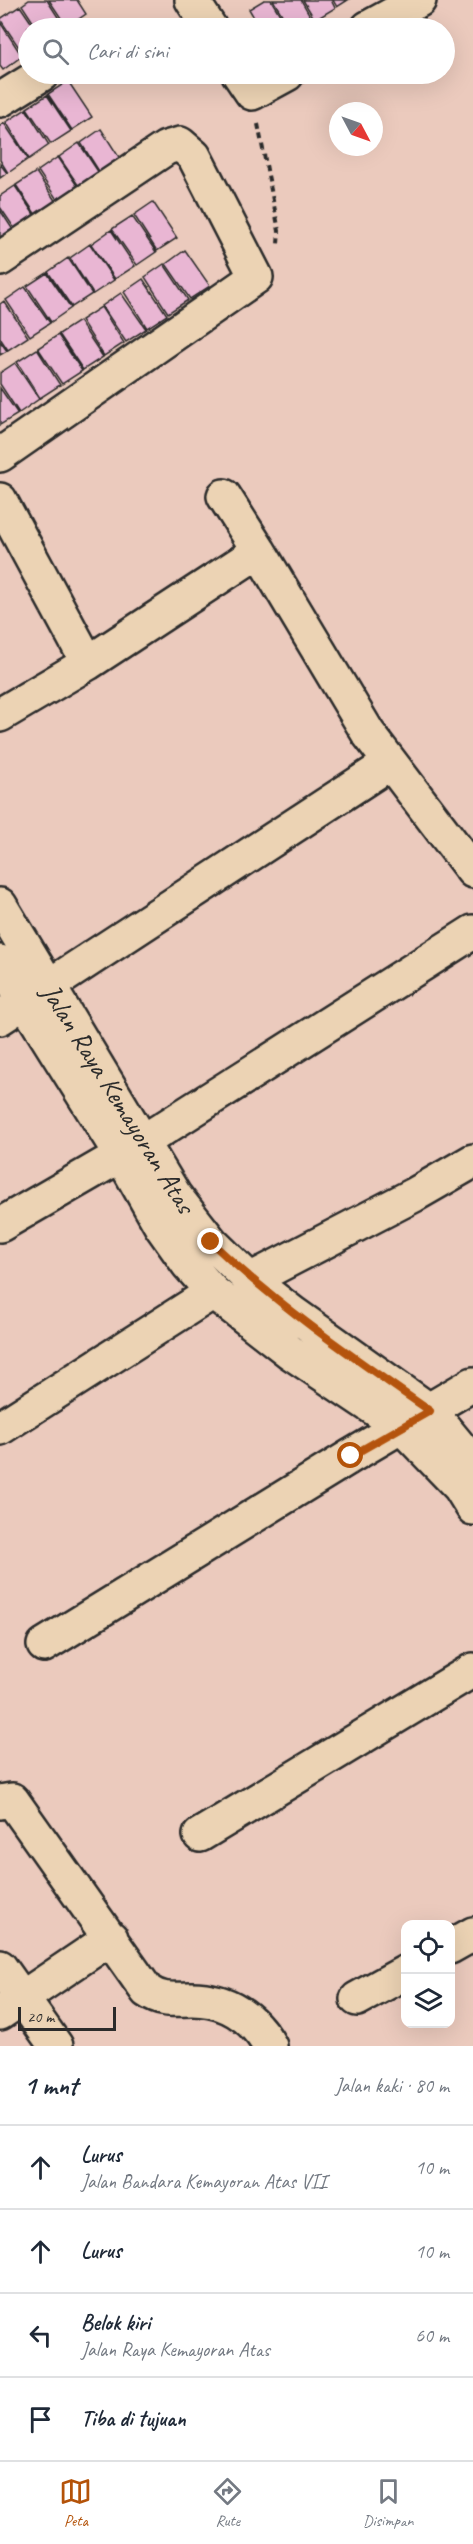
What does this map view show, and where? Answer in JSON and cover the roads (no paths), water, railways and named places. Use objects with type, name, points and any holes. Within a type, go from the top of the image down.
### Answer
[{"type":"street","points":[[192,0],[204,18]]},
{"type":"street","points":[[386,18],[419,0]]},
{"type":"street","points":[[0,100],[26,84]]},
{"type":"street","points":[[0,259],[166,148],[180,144],[194,156],[256,276],[0,455]]},
{"type":"street","points":[[224,496],[368,733],[473,870]]},
{"type":"street","points":[[0,500],[88,663]]},
{"type":"street","points":[[0,715],[88,663],[259,551]]},
{"type":"street","points":[[25,1001],[390,763]]},
{"type":"street","name":"Jalan Raya Kemayoran Atas","points":[[0,905],[25,1001]]},
{"type":"street","points":[[0,1225],[132,1148],[473,932]]},
{"type":"street","name":"Jalan Raya Kemayoran Atas","points":[[0,962],[25,1001],[132,1148],[175,1196],[211,1242],[250,1280],[333,1344],[416,1419],[473,1463]]},
{"type":"street","name":"Jalan Raya Kemayoran Atas","points":[[132,1148],[161,1226],[188,1264],[213,1292],[290,1352],[416,1419],[473,1508]]},
{"type":"street","points":[[250,1280],[414,1195],[473,1161]]},
{"type":"street","points":[[0,1428],[213,1292]]},
{"type":"street","points":[[44,1645],[473,1384]]},
{"type":"street","points":[[200,1835],[473,1670]]},
{"type":"street","points":[[0,1802],[12,1800],[138,1979],[156,1998],[219,2003],[237,2010],[254,2024],[270,2046]]},
{"type":"street","points":[[455,1944],[473,1934]]},
{"type":"street","points":[[11,2006],[111,1938]]},
{"type":"street","points":[[0,1967],[11,2006],[56,2046]]},
{"type":"street","points":[[357,1999],[401,1974]]}]
